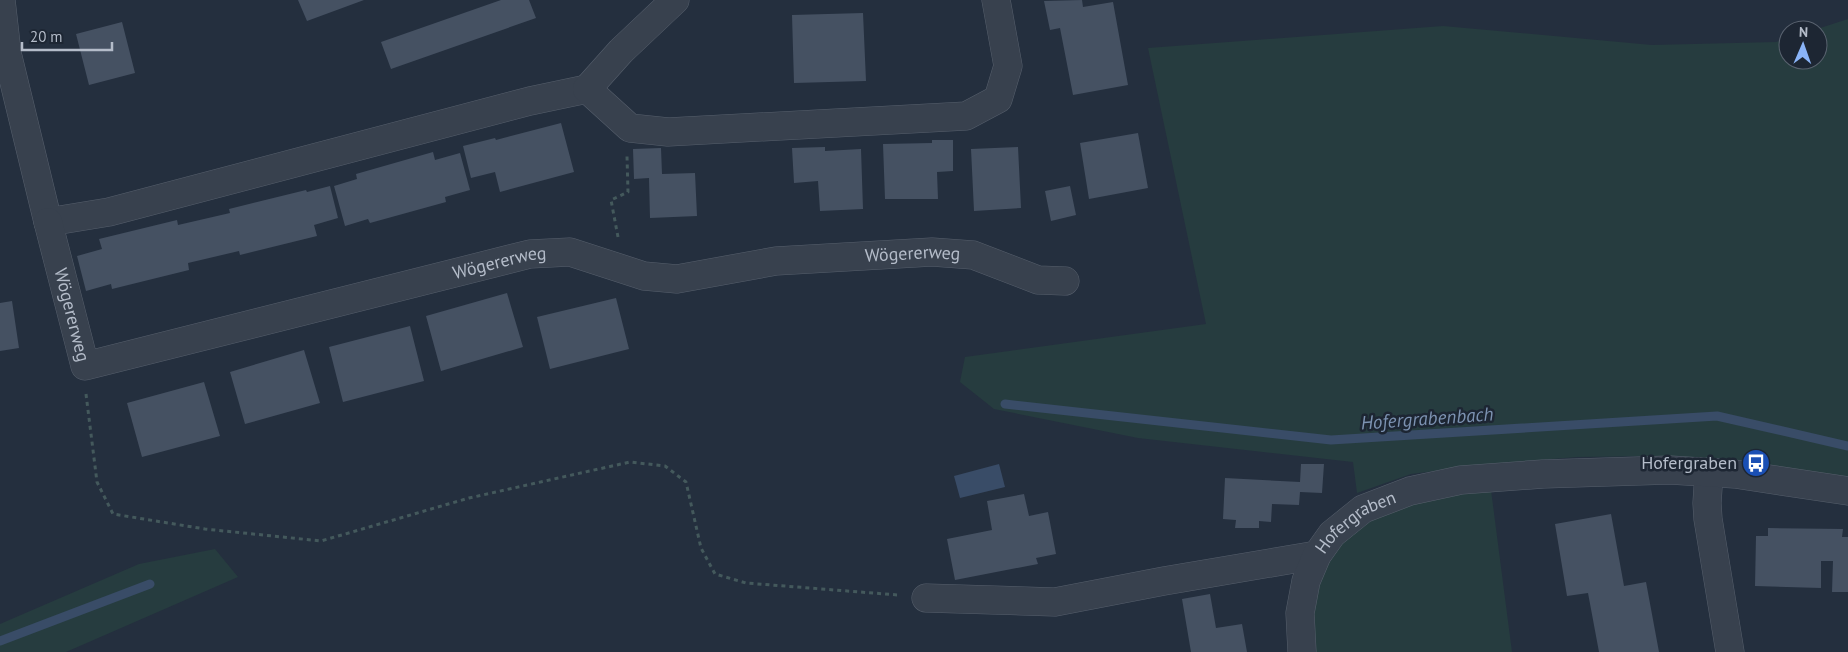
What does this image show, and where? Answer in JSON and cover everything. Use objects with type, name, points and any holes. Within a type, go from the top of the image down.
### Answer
[{"type":"street","name":"Wögererweg","points":[[1,0],[7,53],[85,366],[530,254],[570,252],[644,276],[677,279],[776,261],[932,252],[973,255],[1038,280],[1065,281]]},
{"type":"street","points":[[48,222],[109,212],[530,101],[587,89],[621,50],[675,0]]},
{"type":"street","points":[[587,89],[630,128],[668,132],[966,116],[998,99],[1008,66],[996,0]]},
{"type":"street","name":"Hofergraben","points":[[1302,652],[1300,613],[1306,581],[1317,555],[1332,534],[1363,509],[1410,490],[1461,480],[1543,474],[1631,471],[1735,474],[1848,491]]},
{"type":"street","points":[[1709,472],[1708,518],[1730,652]]},
{"type":"street","points":[[926,598],[1055,602],[1317,555]]},
{"type":"path","points":[[612,266],[620,246],[611,200],[628,192],[626,143],[630,128]]},
{"type":"path","points":[[85,366],[85,388],[98,482],[113,514],[205,529],[321,541],[469,498],[630,462],[665,466],[686,482],[701,548],[715,574],[746,583],[926,598]]},
{"type":"green space","points":[[1848,19],[1848,478],[1731,459],[1659,456],[1577,457],[1492,464],[1411,474],[1357,493],[1353,462],[1138,438],[994,409],[960,382],[965,357],[1206,324],[1148,48],[1443,26],[1652,45],[1778,41],[1778,70],[1828,70],[1828,25]]},
{"type":"green space","points":[[1491,490],[1512,652],[1316,652],[1313,630],[1316,591],[1329,557],[1360,522],[1425,498]]},
{"type":"green space","points":[[215,549],[238,577],[66,652],[0,652],[0,624],[139,564]]},
{"type":"water","points":[[999,464],[1005,487],[960,498],[954,476]]},
{"type":"building","points":[[298,0],[364,0],[307,21]]},
{"type":"building","points":[[501,0],[529,0],[536,18],[391,69],[381,42]]},
{"type":"building","points":[[1082,0],[1083,7],[1113,2],[1128,85],[1073,95],[1060,28],[1050,30],[1044,1]]},
{"type":"building","points":[[863,13],[866,81],[794,83],[792,15]]},
{"type":"building","points":[[122,22],[135,73],[89,85],[76,34]]},
{"type":"building","points":[[561,123],[574,172],[500,192],[495,172],[471,178],[463,146],[495,138],[496,140]]},
{"type":"building","points":[[1138,133],[1148,188],[1089,199],[1080,143]]},
{"type":"building","points":[[932,140],[953,140],[953,171],[937,172],[938,199],[885,199],[883,144],[932,143]]},
{"type":"building","points":[[825,147],[825,151],[861,149],[863,209],[820,211],[818,181],[794,183],[792,148]]},
{"type":"building","points":[[1018,147],[1021,208],[974,211],[971,149]]},
{"type":"building","points":[[661,148],[662,174],[695,173],[697,216],[650,218],[649,178],[634,179],[633,149]]},
{"type":"building","points":[[433,152],[435,160],[460,153],[470,190],[445,197],[446,202],[370,223],[368,219],[345,226],[334,186],[357,179],[356,174]]},
{"type":"building","points":[[330,186],[338,218],[314,225],[317,236],[240,255],[239,251],[188,263],[189,270],[112,289],[111,284],[86,291],[77,256],[102,249],[99,239],[177,220],[178,225],[230,213],[229,209]]},
{"type":"building","points":[[1070,186],[1076,215],[1051,221],[1045,191]]},
{"type":"building","points":[[507,293],[523,347],[441,371],[426,316]]},
{"type":"building","points":[[616,298],[629,349],[550,369],[537,317]]},
{"type":"building","points":[[12,301],[19,348],[0,351],[0,303]]},
{"type":"building","points":[[410,326],[424,381],[343,402],[329,347]]},
{"type":"building","points":[[304,350],[320,403],[245,424],[230,372]]},
{"type":"building","points":[[204,382],[220,436],[142,457],[127,403]]},
{"type":"building","points":[[1301,464],[1324,464],[1322,493],[1300,492],[1299,505],[1272,504],[1271,522],[1259,521],[1259,528],[1235,528],[1236,520],[1223,519],[1225,478],[1300,482]]},
{"type":"building","points":[[1024,494],[1029,516],[1048,512],[1056,554],[1036,558],[1038,564],[955,580],[947,539],[992,530],[987,501]]},
{"type":"building","points":[[1611,514],[1624,586],[1646,582],[1659,652],[1599,652],[1588,593],[1567,596],[1555,524]]},
{"type":"building","points":[[1768,528],[1843,529],[1842,537],[1848,537],[1848,592],[1832,592],[1833,561],[1821,561],[1821,588],[1755,586],[1756,536],[1768,536]]},
{"type":"building","points":[[1210,594],[1216,628],[1242,624],[1247,652],[1191,652],[1182,599]]},
{"type":"waterway","name":"Hofergrabenbach","points":[[1005,404],[1331,440],[1717,416],[1848,446]]},
{"type":"waterway","name":"Hofergrabenbach","points":[[0,641],[150,584]]},
{"type":"place","name":"Hofergraben","points":[[1756,463]]}]
